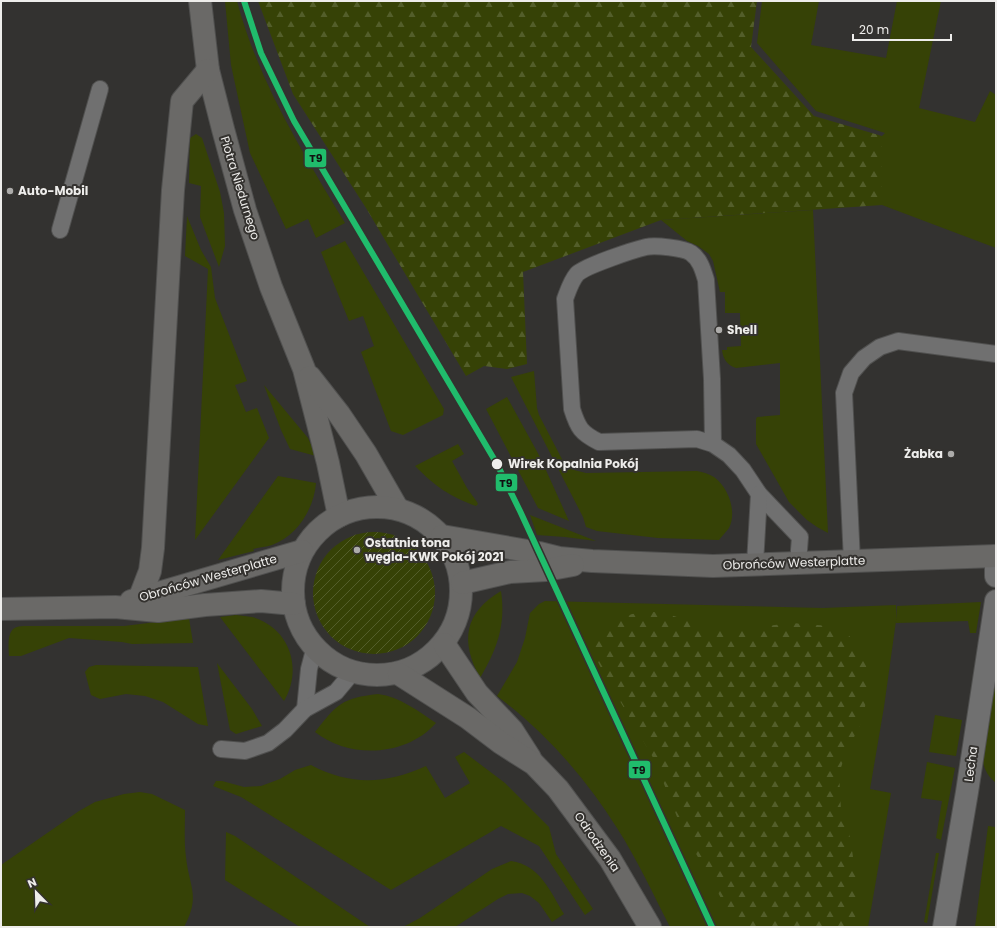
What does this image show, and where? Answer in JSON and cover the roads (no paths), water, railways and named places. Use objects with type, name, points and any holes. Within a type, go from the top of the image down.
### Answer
[{"type":"street","name":"Piotra Niedurnego","points":[[200,1],[208,70],[223,129],[245,210],[271,287],[304,369],[328,463],[339,516]]},
{"type":"street","points":[[140,597],[150,571],[152,548],[173,190],[182,101],[208,70]]},
{"type":"street","name":"Piotra Niedurnego","points":[[304,369],[339,414],[366,454],[397,508]]},
{"type":"street","points":[[364,508],[397,508],[422,518],[442,536],[456,558],[462,583],[461,609],[444,644],[430,659],[399,674],[372,676],[352,672],[334,664],[314,650],[304,632],[294,604],[293,584],[296,567],[302,550],[313,536],[339,516],[364,508]]},
{"type":"street","name":"Obrońców Westerplatte","points":[[442,536],[560,558],[592,561],[713,566],[996,556]]},
{"type":"street","name":"Obrońców Westerplatte","points":[[115,607],[140,597],[302,550]]},
{"type":"street","points":[[996,556],[996,576]]},
{"type":"street","name":"Obrońców Westerplatte","points":[[462,583],[510,572],[546,570],[592,561]]},
{"type":"street","name":"Obrońców Westerplatte","points":[[1,609],[115,607],[158,611],[205,605],[262,601],[294,604]]},
{"type":"street","name":"Lecha","points":[[944,927],[967,792],[996,601]]},
{"type":"street","name":"Odrodzenia","points":[[444,644],[477,693],[512,730],[534,764],[558,789],[610,859],[650,927]]},
{"type":"street","name":"Odrodzenia","points":[[399,674],[468,718],[501,743],[534,764]]},
{"type":"lane","points":[[60,230],[100,89]]},
{"type":"lane","points":[[713,444],[712,379],[706,280],[701,265],[691,253],[672,248],[647,247],[591,265],[577,274],[565,299],[572,409],[577,424],[586,435],[599,442],[697,440],[713,444],[729,455],[743,470],[759,494],[800,538],[798,563]]},
{"type":"lane","points":[[852,561],[844,393],[851,373],[864,358],[880,347],[898,341],[996,354]]},
{"type":"lane","points":[[755,564],[759,494]]},
{"type":"lane","points":[[305,709],[309,669],[314,650]]},
{"type":"lane","points":[[221,749],[245,751],[268,743],[285,730],[305,709],[336,692],[352,672]]},
{"type":"place","name":"Auto-Mobil","points":[[10,191]]},
{"type":"place","name":"Shell","points":[[719,330]]},
{"type":"place","name":"Żabka","points":[[951,454]]},
{"type":"place","name":"Wirek Kopalnia Pokój","points":[[497,464]]},
{"type":"place","name":"Ostatnia tona węgla-KWK Pokój 2021","points":[[357,550]]}]
